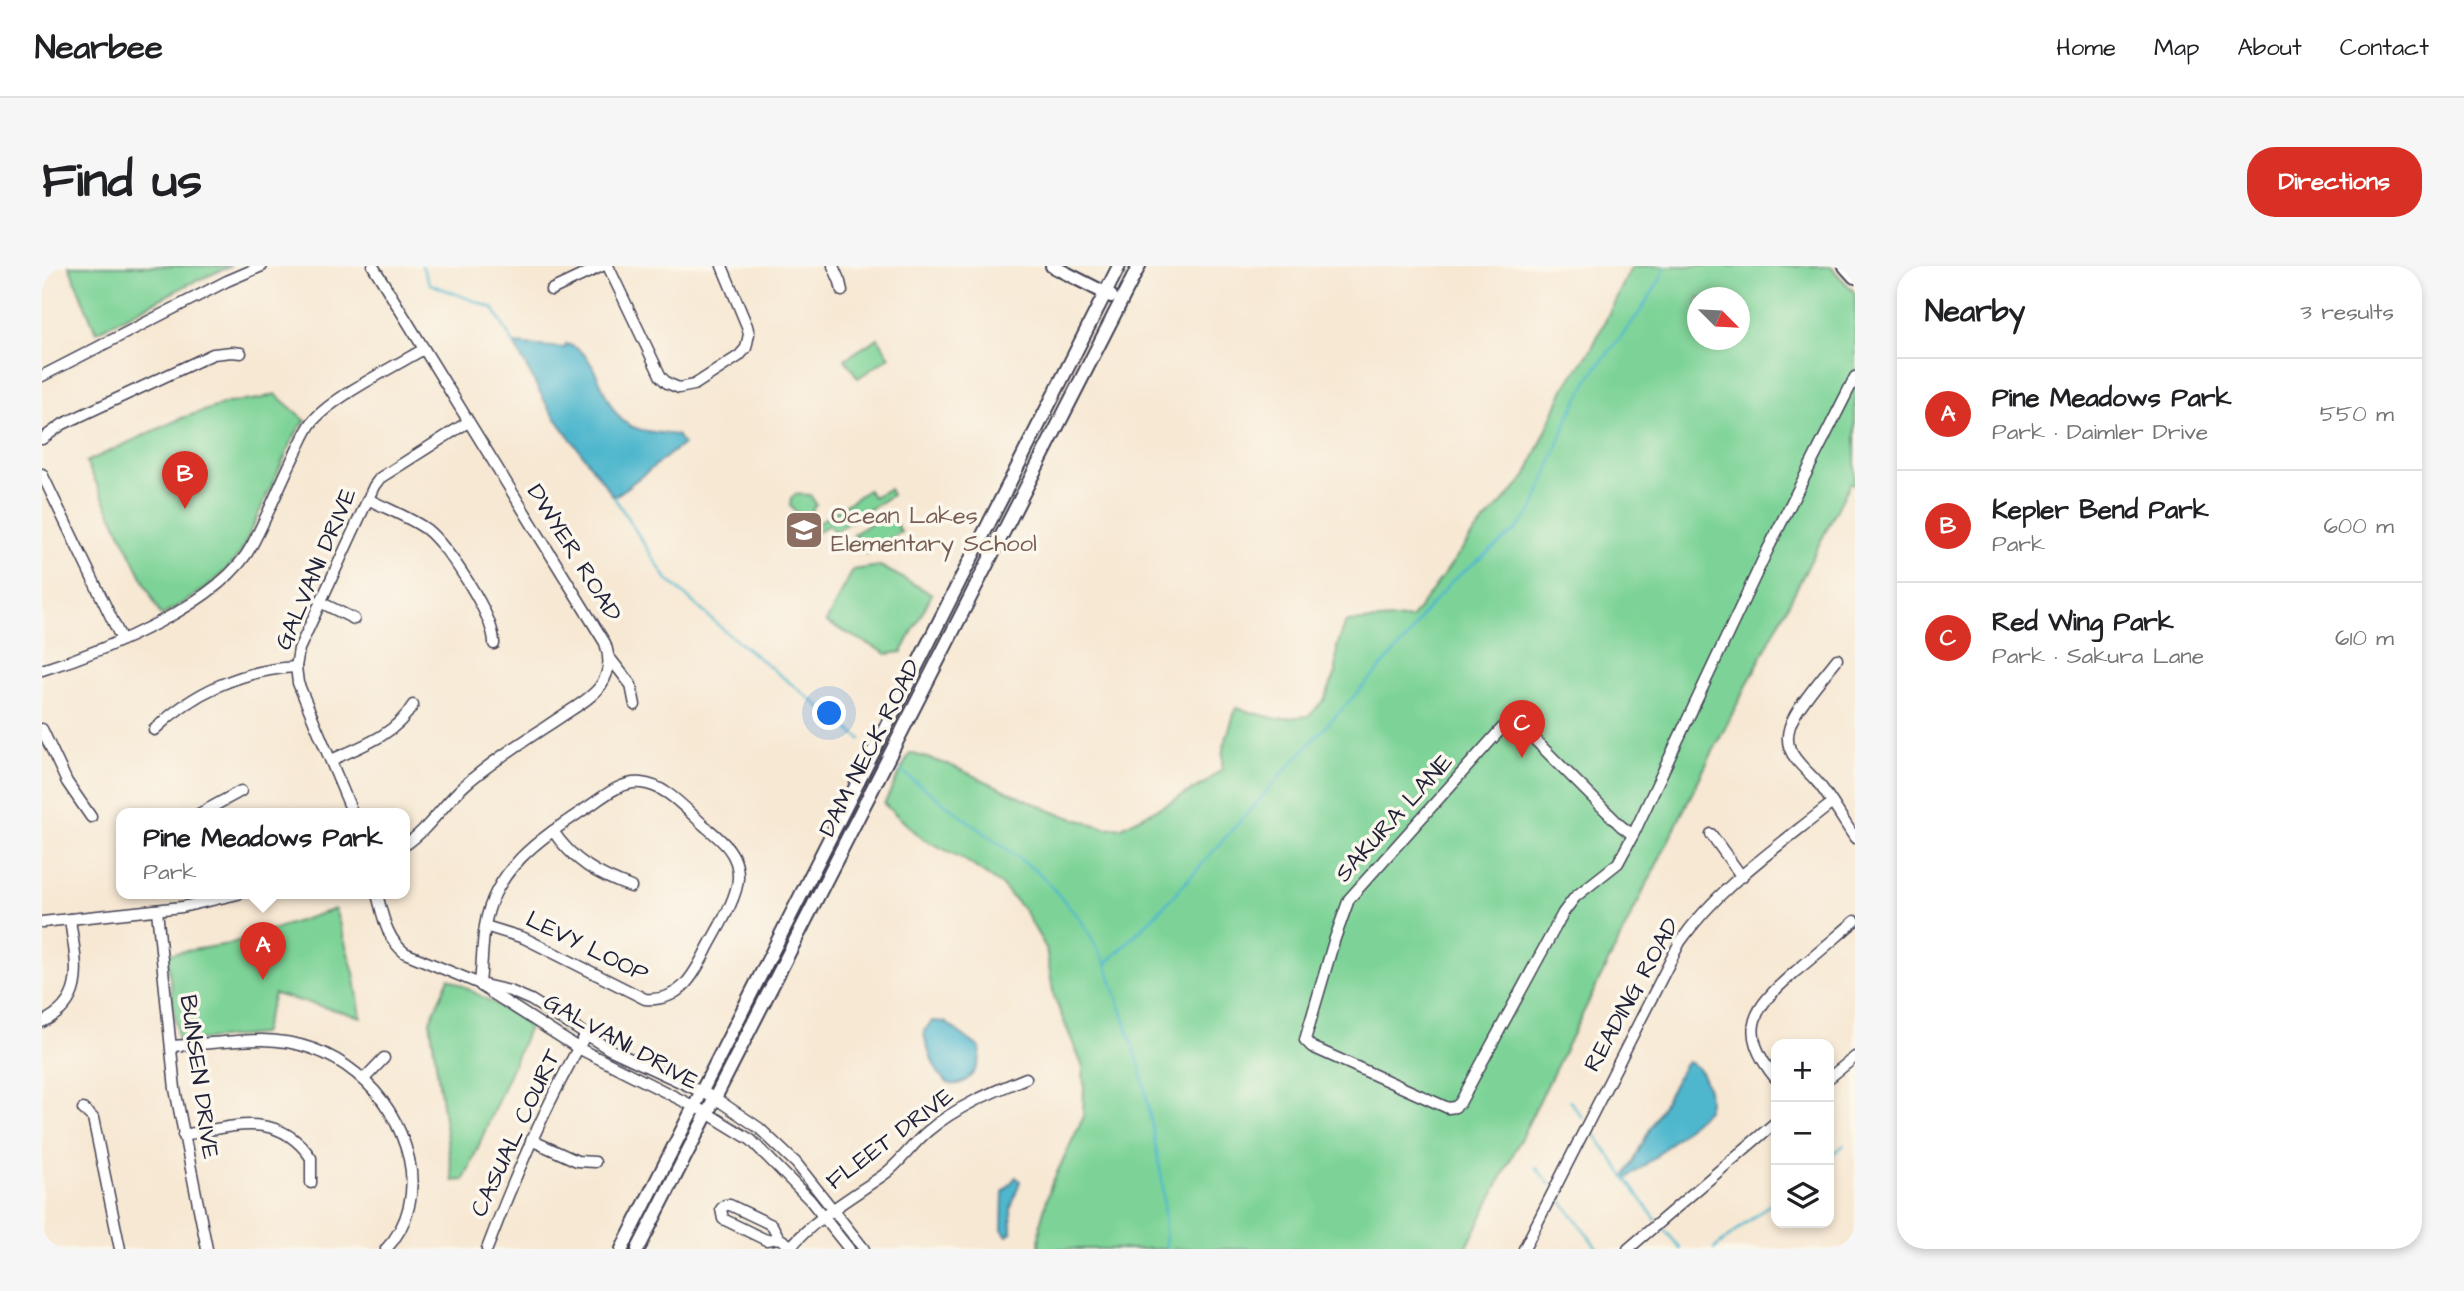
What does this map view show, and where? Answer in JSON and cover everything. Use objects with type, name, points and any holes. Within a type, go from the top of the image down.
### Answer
[{"type":"highway","points":[[1846,266],[1855,275]]},
{"type":"main road","points":[[1052,266],[1122,302]]},
{"type":"main road","name":"DAM NECK ROAD","points":[[622,1249],[1119,266]]},
{"type":"main road","name":"DAM NECK ROAD","points":[[638,1249],[1139,266]]},
{"type":"main road","points":[[975,551],[990,559]]},
{"type":"street","points":[[42,376],[227,281],[262,266]]},
{"type":"street","name":"DWYER ROAD","points":[[373,266],[605,643],[609,657],[606,675],[599,689],[483,769],[454,794],[423,831],[410,841]]},
{"type":"street","points":[[551,290],[602,266]]},
{"type":"street","points":[[608,266],[662,377],[667,383],[679,388],[698,383],[739,356],[748,341],[747,326],[722,266]]},
{"type":"street","points":[[833,266],[842,292]]},
{"type":"street","points":[[42,670],[82,658],[122,640],[186,606],[226,580],[252,545],[313,422],[330,406],[424,349]]},
{"type":"street","points":[[42,439],[64,425],[213,354],[241,353]]},
{"type":"street","name":"SAKURA LANE","points":[[1633,835],[1526,731],[1516,726],[1502,728],[1349,899],[1305,1040],[1324,1053],[1448,1108],[1461,1103],[1563,913],[1575,897],[1618,863],[1633,835],[1767,551],[1855,377]]},
{"type":"street","name":"GALVANI DRIVE","points":[[351,808],[298,683],[296,667],[299,649],[374,486],[387,471],[468,422]]},
{"type":"street","points":[[42,474],[122,640]]},
{"type":"street","points":[[368,499],[416,523],[438,540],[468,584],[491,625],[494,644]]},
{"type":"street","points":[[320,602],[354,619]]},
{"type":"street","points":[[609,657],[631,685],[635,705]]},
{"type":"street","points":[[1837,659],[1795,715],[1787,738],[1790,752],[1798,765],[1821,787],[1855,838]]},
{"type":"street","points":[[154,730],[188,701],[219,685],[268,670],[296,667]]},
{"type":"street","points":[[331,760],[384,735],[404,719],[413,705]]},
{"type":"street","points":[[42,729],[67,782],[91,817]]},
{"type":"street","name":"LEVY LOOP","points":[[480,984],[485,926],[494,896],[510,870],[532,845],[619,787],[641,783],[665,791],[724,842],[737,864],[737,884],[693,977],[670,996],[645,999],[524,938],[485,926]]},
{"type":"street","points":[[211,808],[241,791]]},
{"type":"street","name":"READING ROAD","points":[[1524,1249],[1666,965],[1689,930],[1704,911],[1742,877],[1832,803]]},
{"type":"street","points":[[553,831],[580,862],[607,878],[631,887]]},
{"type":"street","points":[[1711,834],[1742,877]]},
{"type":"street","points":[[42,922],[158,910],[205,899]]},
{"type":"street","name":"GALVANI DRIVE","points":[[378,899],[388,932],[397,946],[410,956],[480,984],[578,1048],[694,1106],[751,1140],[823,1216],[849,1249]]},
{"type":"street","name":"BUNSEN DRIVE","points":[[158,910],[175,1089],[207,1249]]},
{"type":"street","points":[[42,1022],[59,1013],[71,999],[74,990],[77,970],[70,919]]},
{"type":"street","points":[[1771,1071],[1756,1048],[1753,1028],[1756,1015],[1770,993],[1855,921]]},
{"type":"street","name":"GALVANI DRIVE","points":[[480,984],[522,995],[609,1049],[715,1098],[776,1142],[796,1163],[864,1249]]},
{"type":"street","name":"CASUAL COURT","points":[[487,1249],[531,1140],[585,1035]]},
{"type":"street","points":[[171,1046],[252,1040],[279,1041],[328,1056],[364,1079],[395,1120],[411,1170],[408,1211],[398,1235],[386,1249]]},
{"type":"street","points":[[1834,1074],[1855,1057]]},
{"type":"street","points":[[364,1079],[384,1058]]},
{"type":"street","name":"FLEET DRIVE","points":[[790,1247],[823,1216],[884,1175],[927,1132],[955,1112],[1026,1078]]},
{"type":"street","points":[[83,1108],[93,1118],[120,1249]]},
{"type":"street","points":[[183,1135],[248,1124],[279,1130],[298,1142],[311,1158],[311,1183]]},
{"type":"street","points":[[1629,1249],[1771,1126]]},
{"type":"street","points":[[531,1140],[577,1161],[594,1162]]},
{"type":"street","points":[[779,1238],[764,1239],[723,1219],[721,1209],[730,1205],[772,1225],[779,1238],[790,1247]]},
{"type":"green space","points":[[69,266],[231,266],[189,284],[96,332]]},
{"type":"green space","points":[[1632,266],[1830,266],[1855,293],[1855,485],[1851,482],[1707,763],[1466,1249],[1039,1249],[1040,1224],[1051,1185],[1083,1118],[1083,1067],[1054,997],[1046,948],[1024,910],[1001,885],[962,858],[923,839],[884,804],[910,753],[950,765],[1056,813],[1106,828],[1122,827],[1204,784],[1222,769],[1223,749],[1236,708],[1277,719],[1309,716],[1324,700],[1336,673],[1337,647],[1346,622],[1412,618],[1474,533],[1526,477],[1564,389],[1591,350]]},
{"type":"green space","points":[[878,338],[890,357],[858,378],[845,359]]},
{"type":"green space","points":[[275,394],[306,421],[292,441],[241,552],[215,581],[161,616],[86,462],[182,418],[228,403]]},
{"type":"green space","points":[[889,489],[892,495],[834,532],[829,525],[814,534],[810,528],[868,490],[873,497]]},
{"type":"green space","points":[[796,494],[810,495],[816,504],[807,517],[790,506],[791,498]]},
{"type":"green space","points":[[888,512],[901,532],[867,554],[854,534]]},
{"type":"green space","points":[[880,566],[932,594],[902,652],[887,654],[826,622],[853,570]]},
{"type":"green space","points":[[335,909],[354,973],[361,1017],[274,994],[262,1034],[178,1042],[167,954],[229,944]]},
{"type":"green space","points":[[449,978],[528,1023],[529,1027],[464,1180],[453,1181],[430,1021]]},
{"type":"water","points":[[514,344],[565,348],[566,344],[576,348],[585,355],[613,409],[625,423],[647,431],[677,435],[683,444],[614,497],[549,409]]},
{"type":"water","points":[[932,1021],[945,1022],[980,1048],[977,1066],[964,1082],[947,1082],[937,1070],[929,1053],[924,1031]]},
{"type":"water","points":[[1688,1062],[1699,1070],[1706,1082],[1709,1097],[1707,1110],[1627,1179],[1625,1177],[1629,1169]]},
{"type":"water","points":[[1016,1177],[1020,1181],[1011,1208],[1012,1231],[1007,1236],[1002,1229],[1003,1192]]},
{"type":"waterway","points":[[422,266],[430,284],[493,308],[514,344]]},
{"type":"waterway","points":[[1106,964],[1168,902],[1408,638],[1423,614],[1453,580],[1516,530],[1533,510],[1569,416],[1591,375],[1640,312],[1661,278],[1665,266]]},
{"type":"waterway","points":[[614,497],[666,578],[727,633],[861,739]]},
{"type":"waterway","points":[[901,771],[1040,874],[1081,920],[1106,964],[1141,1070],[1162,1179],[1166,1249]]},
{"type":"waterway","points":[[1570,1101],[1583,1118]]},
{"type":"waterway","points":[[1591,1129],[1656,1220]]},
{"type":"waterway","points":[[1834,1153],[1844,1145]]},
{"type":"waterway","points":[[1536,1167],[1550,1185]]},
{"type":"waterway","points":[[1558,1196],[1598,1249]]},
{"type":"waterway","points":[[1714,1249],[1771,1203]]},
{"type":"waterway","points":[[1663,1228],[1681,1249]]},
{"type":"place","name":"Kepler Bend Park","points":[[185,509]]},
{"type":"place","name":"Ocean Lakes Elementary School","points":[[804,530]]},
{"type":"place","name":"Red Wing Park","points":[[1522,758]]},
{"type":"place","name":"Pine Meadows Park","points":[[263,980]]}]
